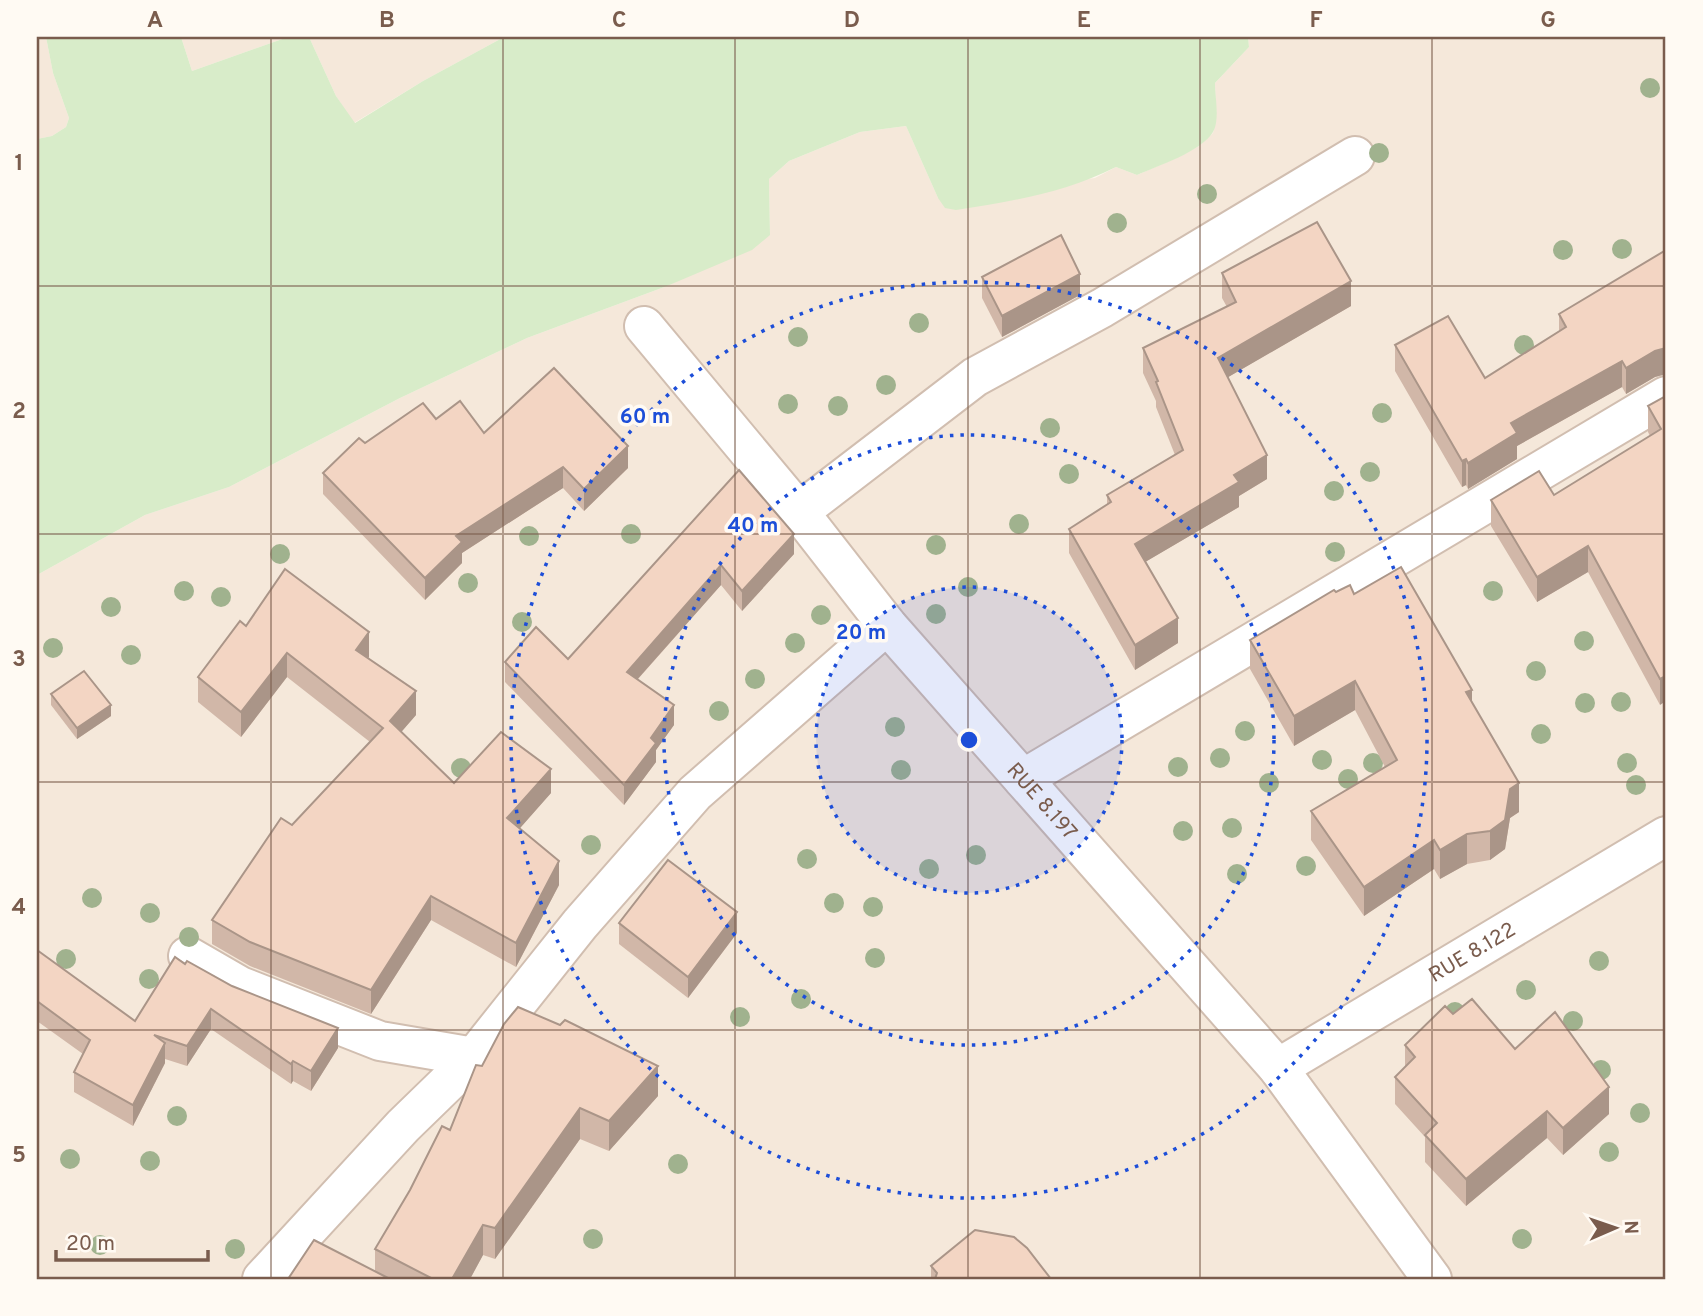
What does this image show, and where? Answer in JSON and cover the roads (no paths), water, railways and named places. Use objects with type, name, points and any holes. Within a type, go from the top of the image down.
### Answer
[{"type":"street","points":[[799,512],[975,377],[1102,308],[1355,156]]},
{"type":"street","name":"RUE 8.197","points":[[644,326],[799,512],[887,625],[1278,1068],[1432,1279]]},
{"type":"street","points":[[1023,779],[1666,396]]},
{"type":"street","points":[[262,1279],[403,1126],[474,1057],[580,924],[695,793],[887,625]]},
{"type":"street","name":"RUE 8.122","points":[[1278,1068],[1666,836]]},
{"type":"street","points":[[188,956],[240,986],[380,1041],[474,1057]]}]
